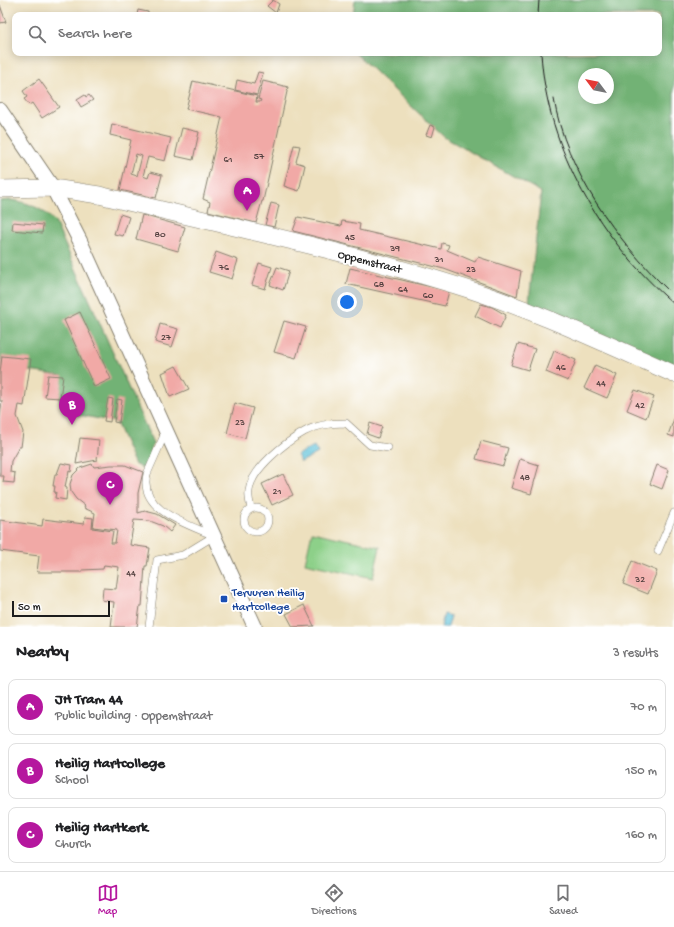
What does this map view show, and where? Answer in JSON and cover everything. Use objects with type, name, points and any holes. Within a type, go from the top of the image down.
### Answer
[{"type":"street","points":[[0,110],[53,188],[166,430],[255,627]]},
{"type":"street","name":"Oppemstraat","points":[[0,189],[53,188],[114,198],[393,266],[449,283],[536,314],[674,374]]},
{"type":"lane","points":[[251,509],[249,490],[258,470],[279,450],[305,432],[332,423],[346,423],[370,445],[388,448]]},
{"type":"lane","points":[[166,430],[147,474],[146,480],[148,495],[166,514],[214,536]]},
{"type":"lane","points":[[658,551],[674,514]]},
{"type":"lane","points":[[149,627],[157,560],[183,555],[214,536]]},
{"type":"green space","points":[[355,0],[674,0],[674,372],[528,311],[541,192],[444,137],[358,56],[662,56],[662,12],[353,12]]},
{"type":"green space","points":[[11,200],[24,202],[41,210],[55,222],[153,443],[146,469],[135,465],[116,422],[73,414],[63,410],[59,398],[62,376],[29,371],[0,385],[0,201]]},
{"type":"green space","points":[[312,532],[380,547],[373,578],[305,563]]},
{"type":"water","points":[[314,446],[318,453],[301,462],[297,455]]},
{"type":"water","points":[[444,614],[451,616],[448,627],[441,627]]},
{"type":"building","points":[[273,0],[279,4],[276,12],[267,6]]},
{"type":"building","points":[[0,5],[6,22],[0,23]]},
{"type":"building","points":[[138,10],[148,12],[138,12]]},
{"type":"building","points":[[258,72],[263,73],[257,95],[235,90],[237,80],[254,84]]},
{"type":"building","points":[[39,79],[59,107],[42,118],[32,103],[29,105],[24,99],[27,97],[23,91]]},
{"type":"building","points":[[193,81],[257,96],[256,102],[260,102],[261,100],[258,99],[263,81],[288,87],[263,201],[256,223],[208,211],[210,202],[203,199],[222,117],[186,109]]},
{"type":"building","points":[[85,95],[86,97],[89,95],[93,100],[81,107],[77,100]]},
{"type":"building","points":[[112,124],[171,138],[165,161],[148,157],[143,176],[148,178],[150,172],[162,175],[156,198],[120,190],[131,140],[110,135]],"holes":[[[136,154],[142,156],[137,176],[131,174]]]},
{"type":"building","points":[[430,125],[435,127],[432,137],[426,135]]},
{"type":"building","points":[[182,128],[199,132],[193,160],[175,156]]},
{"type":"building","points":[[294,145],[300,146],[296,162],[305,165],[299,191],[284,186]]},
{"type":"building","points":[[271,203],[279,205],[274,227],[265,225]]},
{"type":"building","points":[[120,214],[129,217],[123,236],[114,234]]},
{"type":"building","points":[[142,215],[185,227],[178,251],[136,239]]},
{"type":"building","points":[[298,217],[341,226],[342,221],[360,224],[359,230],[441,249],[442,243],[449,245],[447,250],[475,262],[478,257],[521,271],[517,296],[444,269],[293,231]]},
{"type":"building","points":[[13,222],[43,225],[42,233],[12,230]]},
{"type":"building","points":[[216,252],[238,260],[232,279],[209,272]]},
{"type":"building","points":[[259,263],[272,267],[265,289],[252,285]]},
{"type":"building","points":[[277,267],[289,271],[283,290],[270,285]]},
{"type":"building","points":[[350,268],[449,291],[445,306],[346,284]]},
{"type":"building","points":[[481,304],[492,307],[506,315],[500,328],[475,316]]},
{"type":"building","points":[[80,312],[111,379],[94,387],[64,320]]},
{"type":"building","points":[[284,321],[306,327],[296,358],[274,352]]},
{"type":"building","points":[[160,324],[178,329],[172,347],[155,342]]},
{"type":"building","points":[[518,344],[535,349],[528,370],[511,365]]},
{"type":"building","points":[[554,351],[576,360],[568,381],[546,372]]},
{"type":"building","points":[[2,356],[31,359],[24,406],[19,405],[17,416],[23,432],[21,447],[19,447],[11,461],[10,472],[15,473],[14,483],[3,482],[4,476],[0,476],[0,418],[2,401],[0,401],[0,373]]},
{"type":"building","points":[[595,365],[617,375],[607,398],[584,388]]},
{"type":"building","points":[[176,366],[189,389],[170,397],[162,373]]},
{"type":"building","points":[[48,375],[63,376],[60,398],[45,397]]},
{"type":"building","points":[[635,390],[654,397],[646,418],[627,410]]},
{"type":"building","points":[[108,398],[113,399],[110,422],[104,421]]},
{"type":"building","points":[[117,399],[122,400],[119,423],[114,422]]},
{"type":"building","points":[[235,403],[253,408],[245,438],[227,433]]},
{"type":"building","points":[[674,419],[674,437],[668,435]]},
{"type":"building","points":[[370,423],[382,427],[378,438],[367,434]]},
{"type":"building","points":[[80,438],[99,440],[97,460],[76,464]]},
{"type":"building","points":[[481,441],[508,448],[503,466],[476,459]]},
{"type":"building","points":[[520,459],[539,465],[531,494],[511,488]]},
{"type":"building","points":[[61,463],[72,465],[65,487],[67,488],[66,500],[55,498],[55,486],[53,486],[55,474],[57,474]]},
{"type":"building","points":[[92,464],[94,467],[125,465],[143,472],[138,493],[138,513],[145,511],[157,514],[175,525],[170,532],[163,526],[150,521],[134,520],[130,545],[150,548],[147,566],[145,566],[142,606],[140,606],[137,627],[111,627],[114,602],[102,600],[103,588],[116,589],[119,567],[104,565],[103,569],[82,570],[82,572],[37,572],[39,556],[0,551],[0,520],[42,526],[43,519],[84,524],[85,517],[93,518],[92,528],[113,531],[111,543],[115,543],[117,530],[93,527],[95,513],[84,508],[85,506],[76,499],[71,492],[70,484],[73,475],[80,468]]},
{"type":"building","points":[[657,465],[669,470],[662,489],[650,484]]},
{"type":"building","points":[[283,474],[293,495],[272,505],[262,484]]},
{"type":"building","points":[[632,561],[657,571],[648,594],[623,584]]},
{"type":"building","points":[[304,605],[314,626],[293,627],[286,614]]},
{"type":"tram line","points":[[538,12],[539,0]]},
{"type":"tram line","points":[[541,56],[545,89],[554,125],[566,159],[582,192],[601,223],[623,252],[674,304]]},
{"type":"tram line","points":[[554,99],[560,125],[569,151],[581,177],[612,226],[648,270],[667,289]]},
{"type":"place","name":"JH Tram 44","points":[[247,211]]},
{"type":"place","name":"Heilig Hartcollege","points":[[72,425]]},
{"type":"place","name":"Heilig Hartkerk","points":[[110,505]]},
{"type":"place","name":"Tervuren Heilig Hartcollege","points":[[224,599]]}]
